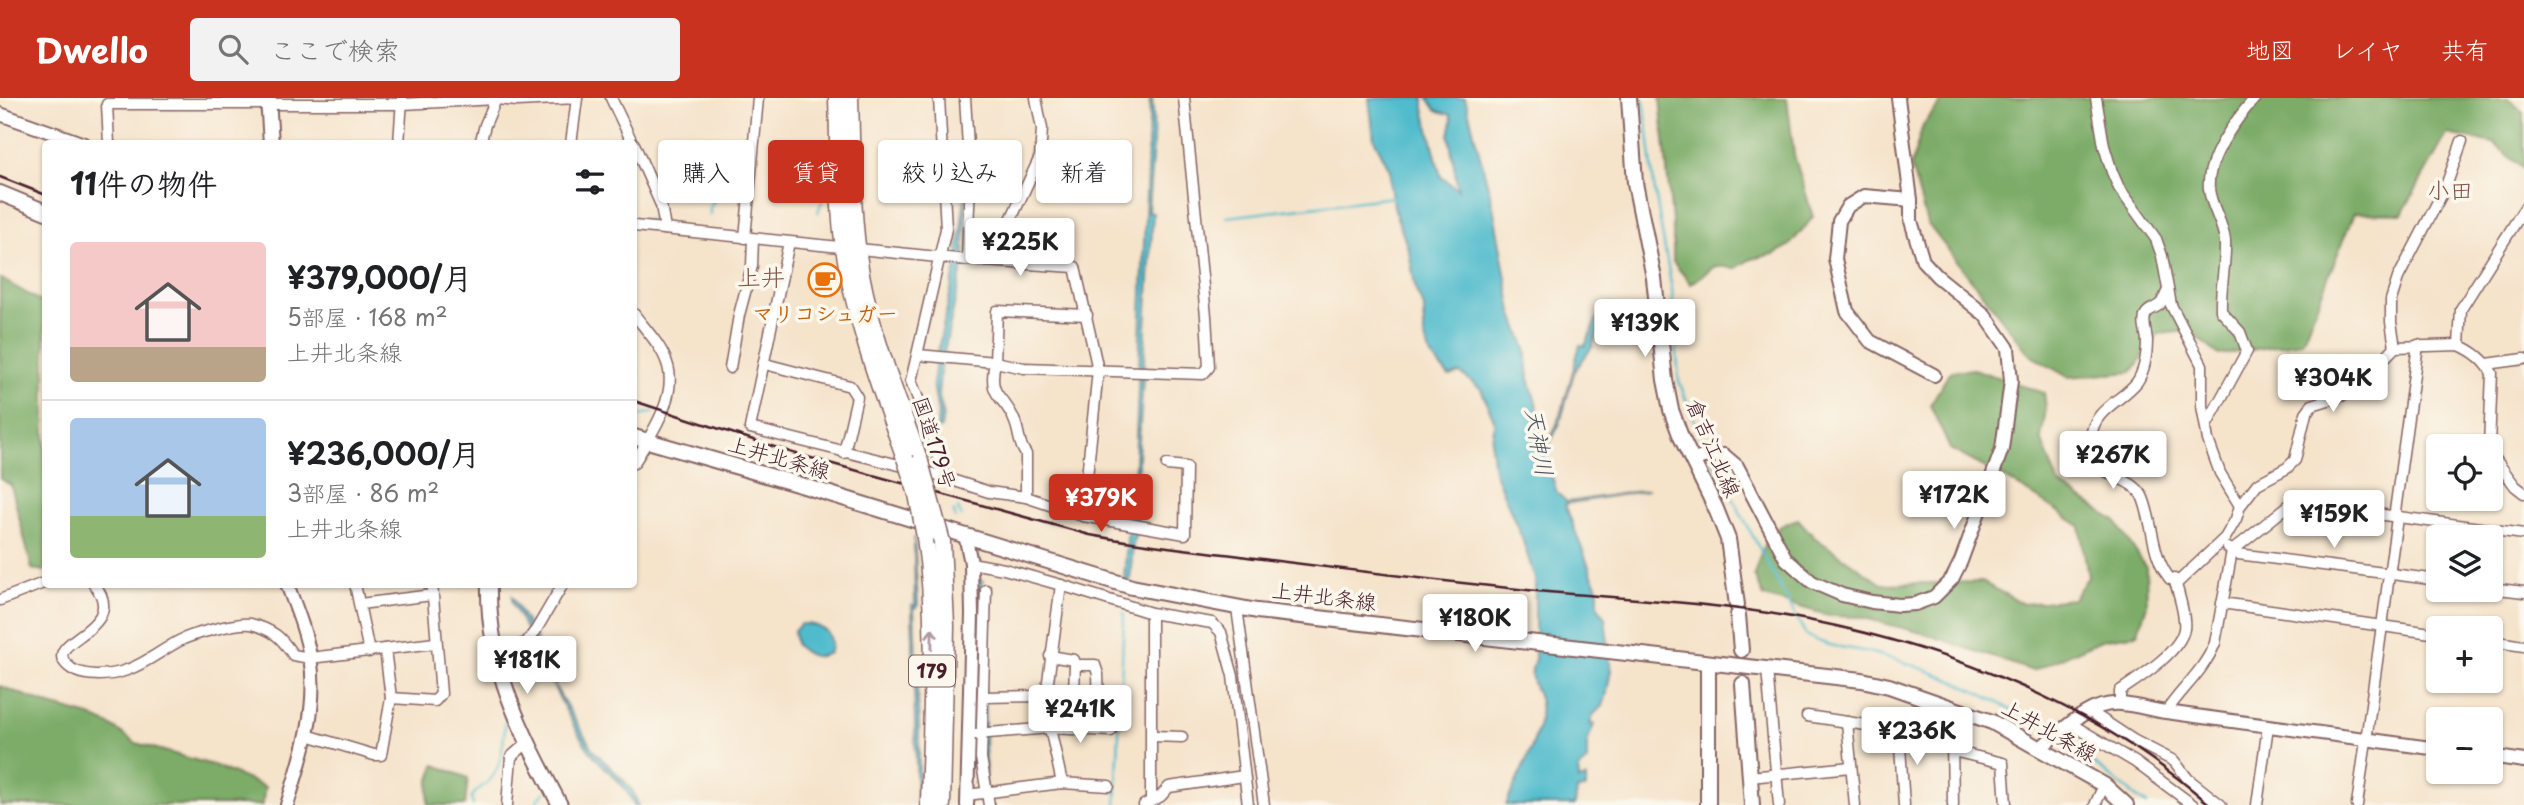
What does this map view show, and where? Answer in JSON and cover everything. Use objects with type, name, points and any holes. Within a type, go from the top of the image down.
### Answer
[{"type":"highway","name":"国道179号","points":[[836,98],[851,248],[864,343],[913,460],[942,542],[946,626],[942,805]]},
{"type":"highway","name":"国道179号","points":[[850,98],[851,248]]},
{"type":"highway","name":"国道179号","points":[[913,460],[931,579],[933,626],[929,805]]},
{"type":"main road","name":"倉吉江北線","points":[[1629,98],[1636,183],[1654,278],[1665,380],[1671,410],[1728,539],[1741,650]]},
{"type":"main road","points":[[268,102],[271,140]]},
{"type":"main road","points":[[0,193],[42,210]]},
{"type":"main road","name":"上井北条線","points":[[640,439],[1132,587],[1237,608],[1862,680],[1889,686],[1992,722],[2104,785],[2126,805]]},
{"type":"main road","points":[[489,588],[494,654],[527,743],[560,805]]},
{"type":"main road","points":[[1703,663],[1708,805]]},
{"type":"main road","points":[[1743,684],[1752,805]]},
{"type":"street","points":[[109,140],[107,101],[577,98],[572,140]]},
{"type":"street","points":[[611,98],[631,140]]},
{"type":"street","points":[[730,368],[739,315],[752,266],[749,239],[758,98]]},
{"type":"street","points":[[939,98],[947,212],[940,257],[911,382],[931,431],[944,479]]},
{"type":"street","points":[[965,98],[970,178],[967,260]]},
{"type":"street","points":[[1004,262],[1006,230],[1040,157],[1042,129],[1037,98]]},
{"type":"street","points":[[918,355],[995,362],[1024,368],[1203,374],[1209,367],[1206,316],[1184,98]]},
{"type":"street","points":[[1692,461],[1724,455],[1737,466],[1786,559],[1812,582],[1842,595],[1899,606],[1934,597],[1952,579],[2002,449],[2011,381],[2008,348],[1984,315],[1923,261],[1912,221],[1898,98]]},
{"type":"street","points":[[2096,98],[2104,146],[2112,172],[2119,188],[2156,239],[2162,256],[2167,292],[2179,324],[2202,365],[2202,406],[2208,440],[2220,472],[2241,506]]},
{"type":"street","points":[[2206,428],[2247,351],[2240,332],[2221,311],[2225,243],[2209,189],[2210,172],[2231,128],[2255,98]]},
{"type":"street","points":[[481,140],[496,99]]},
{"type":"street","points":[[399,140],[403,101]]},
{"type":"street","points":[[0,114],[73,140]]},
{"type":"street","points":[[2395,347],[2391,300],[2398,278],[2446,186],[2462,141]]},
{"type":"street","points":[[637,153],[661,205],[664,229]]},
{"type":"street","points":[[1911,200],[1864,196],[1848,206],[1839,221],[1835,259],[1847,311],[1870,341],[1934,375]]},
{"type":"street","points":[[2459,345],[2461,309],[2524,209]]},
{"type":"street","points":[[637,226],[967,260],[1075,267],[1098,370],[1083,516]]},
{"type":"street","points":[[789,242],[750,428],[989,492],[1026,497],[1083,516],[1185,534],[1186,467],[1167,465]]},
{"type":"street","points":[[2120,704],[2120,691],[2157,664],[2177,643],[2184,631],[2176,584],[2174,579],[2170,579],[2164,572],[2157,558],[2143,496],[2121,477],[2101,467],[2091,454],[2094,422],[2140,378],[2147,340],[2144,317],[2147,311],[2160,305],[2167,292]]},
{"type":"street","points":[[1026,497],[1026,454],[1020,447],[1015,421],[994,392],[997,311],[1087,315]]},
{"type":"street","points":[[637,318],[661,351],[671,383],[662,411],[640,439]]},
{"type":"street","points":[[2357,805],[2390,574],[2397,517],[2395,511],[2418,345]]},
{"type":"street","points":[[2176,584],[2221,542],[2257,484],[2287,468],[2295,460],[2306,413],[2312,405],[2341,396],[2361,383],[2395,347],[2459,345],[2487,364],[2492,373],[2489,434]]},
{"type":"street","points":[[2487,364],[2524,359]]},
{"type":"street","points":[[765,364],[850,386],[857,397],[844,453]]},
{"type":"street","points":[[2503,470],[2524,494]]},
{"type":"street","points":[[2166,712],[2179,692],[2202,671],[2211,654],[2232,551],[2287,506],[2310,505],[2524,534]]},
{"type":"street","points":[[965,535],[971,564],[974,734],[967,800],[987,792],[1062,783],[1109,786]]},
{"type":"street","points":[[2221,542],[2238,554],[2426,578]]},
{"type":"street","points":[[971,564],[1003,569],[1152,613],[1212,623],[1221,632],[1233,676],[1248,805]]},
{"type":"street","points":[[0,600],[42,584]]},
{"type":"street","points":[[1061,585],[1049,656],[1046,696],[1062,783]]},
{"type":"street","points":[[97,588],[103,604],[102,615],[97,624],[68,643],[63,659],[66,665],[91,675],[127,670],[182,639],[249,623],[278,636],[293,655],[310,658],[435,643]]},
{"type":"street","points":[[286,805],[307,736],[312,690],[310,658],[290,588]]},
{"type":"street","points":[[356,588],[369,652]]},
{"type":"street","points":[[494,654],[526,643],[561,588]]},
{"type":"street","points":[[2503,589],[2524,592]]},
{"type":"street","points":[[360,604],[432,590],[441,694],[435,701],[391,698]]},
{"type":"street","points":[[986,590],[983,698],[974,734],[989,805]]},
{"type":"street","points":[[2222,603],[2426,632]]},
{"type":"street","points":[[1237,608],[1264,805]]},
{"type":"street","points":[[1148,803],[1152,736],[1152,613]]},
{"type":"street","points":[[2503,643],[2524,646]]},
{"type":"street","points":[[307,736],[381,755],[391,698],[385,649]]},
{"type":"street","points":[[1049,656],[1074,660],[1074,692]]},
{"type":"street","points":[[1075,665],[1095,665],[1098,674],[1099,707]]},
{"type":"street","points":[[1767,669],[1774,774],[1779,805]]},
{"type":"street","points":[[983,698],[1046,696]]},
{"type":"street","points":[[2040,748],[2089,711],[2106,704],[2426,747]]},
{"type":"street","points":[[1953,805],[1952,739],[1959,709]]},
{"type":"street","points":[[2089,711],[2133,740],[2174,761],[2188,779],[2221,805]]},
{"type":"street","points":[[1807,716],[1952,739]]},
{"type":"street","points":[[1847,722],[1855,805]]},
{"type":"street","points":[[2071,724],[2135,762],[2193,805]]},
{"type":"street","points":[[2257,805],[2268,726]]},
{"type":"street","points":[[974,734],[1050,728],[1111,731]]},
{"type":"street","points":[[1899,732],[1904,805]]},
{"type":"street","points":[[1152,736],[1182,737]]},
{"type":"street","points":[[507,805],[511,758],[527,743]]},
{"type":"street","points":[[1953,751],[2003,763],[2006,805]]},
{"type":"street","points":[[2503,758],[2524,761]]},
{"type":"street","points":[[1750,777],[1851,767]]},
{"type":"street","points":[[1148,803],[1161,796],[1169,787],[1244,776]]},
{"type":"street","points":[[2095,805],[2104,785]]},
{"type":"green space","points":[[1660,98],[1787,98],[1794,155],[1813,217],[1789,246],[1774,254],[1751,259],[1736,268],[1715,266],[1691,284],[1673,262],[1673,232]]},
{"type":"green space","points":[[1940,98],[2508,98],[2524,113],[2524,170],[2494,143],[2447,134],[2402,214],[2354,213],[2302,342],[2219,355],[2189,331],[2158,334],[2132,372],[2068,377],[2030,355],[1927,223],[1911,166],[1923,125],[1941,102]]},
{"type":"green space","points":[[0,278],[42,302],[42,571],[32,569],[11,485],[0,479]]},
{"type":"green space","points":[[1973,369],[2044,393],[2046,409],[2041,438],[2058,483],[2115,521],[2146,567],[2147,605],[2137,634],[2101,640],[2033,671],[1926,634],[1860,617],[1831,616],[1764,597],[1754,575],[1767,539],[1779,528],[1798,519],[1814,537],[1882,584],[1982,582],[2023,604],[2073,599],[2088,577],[2080,526],[2014,483],[1950,449],[1930,405],[1950,372]]},
{"type":"green space","points":[[0,686],[47,704],[90,716],[110,725],[136,743],[216,766],[265,787],[262,805],[0,805]]},
{"type":"green space","points":[[435,765],[468,778],[465,805],[428,805],[429,783]]},
{"type":"water","points":[[1150,98],[1153,126],[1148,212],[1153,213],[1138,457],[1137,528],[1130,581],[1124,580],[1128,526],[1133,512]]},
{"type":"water","name":"天神川","points":[[1369,98],[1424,98],[1424,109],[1441,177],[1458,189],[1449,135],[1451,115],[1436,110],[1428,98],[1465,98],[1493,206],[1512,312],[1526,349],[1529,379],[1537,406],[1542,443],[1545,446],[1561,414],[1580,345],[1585,346],[1597,318],[1602,321],[1592,347],[1574,372],[1560,423],[1545,453],[1557,493],[1567,502],[1648,490],[1565,504],[1598,591],[1598,606],[1605,618],[1611,670],[1606,697],[1590,724],[1594,724],[1587,743],[1587,761],[1578,769],[1579,780],[1586,778],[1586,788],[1577,790],[1575,805],[1506,805],[1530,751],[1540,717],[1539,700],[1532,676],[1535,659],[1535,579],[1522,538],[1494,471],[1491,445],[1495,422],[1481,389],[1460,373],[1449,376],[1431,356],[1424,336],[1424,307],[1416,291],[1409,251],[1396,215],[1390,187],[1390,170],[1374,139]]},
{"type":"water","points":[[966,203],[963,264],[941,366],[938,393],[943,413],[941,428],[937,429],[938,413],[933,384]]},
{"type":"water","points":[[914,537],[918,605],[914,609],[919,805],[912,605],[915,605]]},
{"type":"water","points":[[977,581],[983,581],[986,805],[981,805],[974,757]]},
{"type":"water","points":[[512,597],[536,639],[556,688],[593,750],[625,782],[638,805],[634,805],[624,788],[587,747],[576,730],[512,603]]},
{"type":"water","points":[[801,624],[815,625],[829,635],[829,653],[812,655],[796,645],[794,631]]},
{"type":"waterway","points":[[1644,98],[1654,186],[1672,290],[1679,381],[1709,454]]},
{"type":"waterway","points":[[1227,217],[1394,197]]},
{"type":"waterway","points":[[710,215],[713,203]]},
{"type":"waterway","points":[[818,212],[821,203]]},
{"type":"waterway","points":[[637,219],[658,221]]},
{"type":"waterway","points":[[637,416],[653,412]]},
{"type":"waterway","points":[[1712,460],[1806,635],[1823,643],[1872,653],[1935,673],[1997,702],[2033,724]]},
{"type":"waterway","points":[[958,508],[961,516]]},
{"type":"waterway","points":[[954,511],[955,518]]},
{"type":"waterway","points":[[1116,805],[1124,613]]},
{"type":"waterway","points":[[473,805],[471,798],[493,777],[497,769],[506,718]]},
{"type":"waterway","points":[[2077,757],[2097,766],[2147,805]]},
{"type":"waterway","points":[[537,805],[537,800],[545,792]]},
{"type":"railway","points":[[0,177],[42,193]]},
{"type":"railway","points":[[637,402],[793,453],[1090,535],[1168,547],[1527,590],[1739,609],[1862,632],[1969,665],[2072,711],[2120,738],[2167,770],[2210,805]]},
{"type":"place","name":"マリコシュガー","points":[[825,280]]},
{"type":"district","name":"小田","points":[[2450,191]]},
{"type":"district","name":"上井","points":[[761,278]]}]
